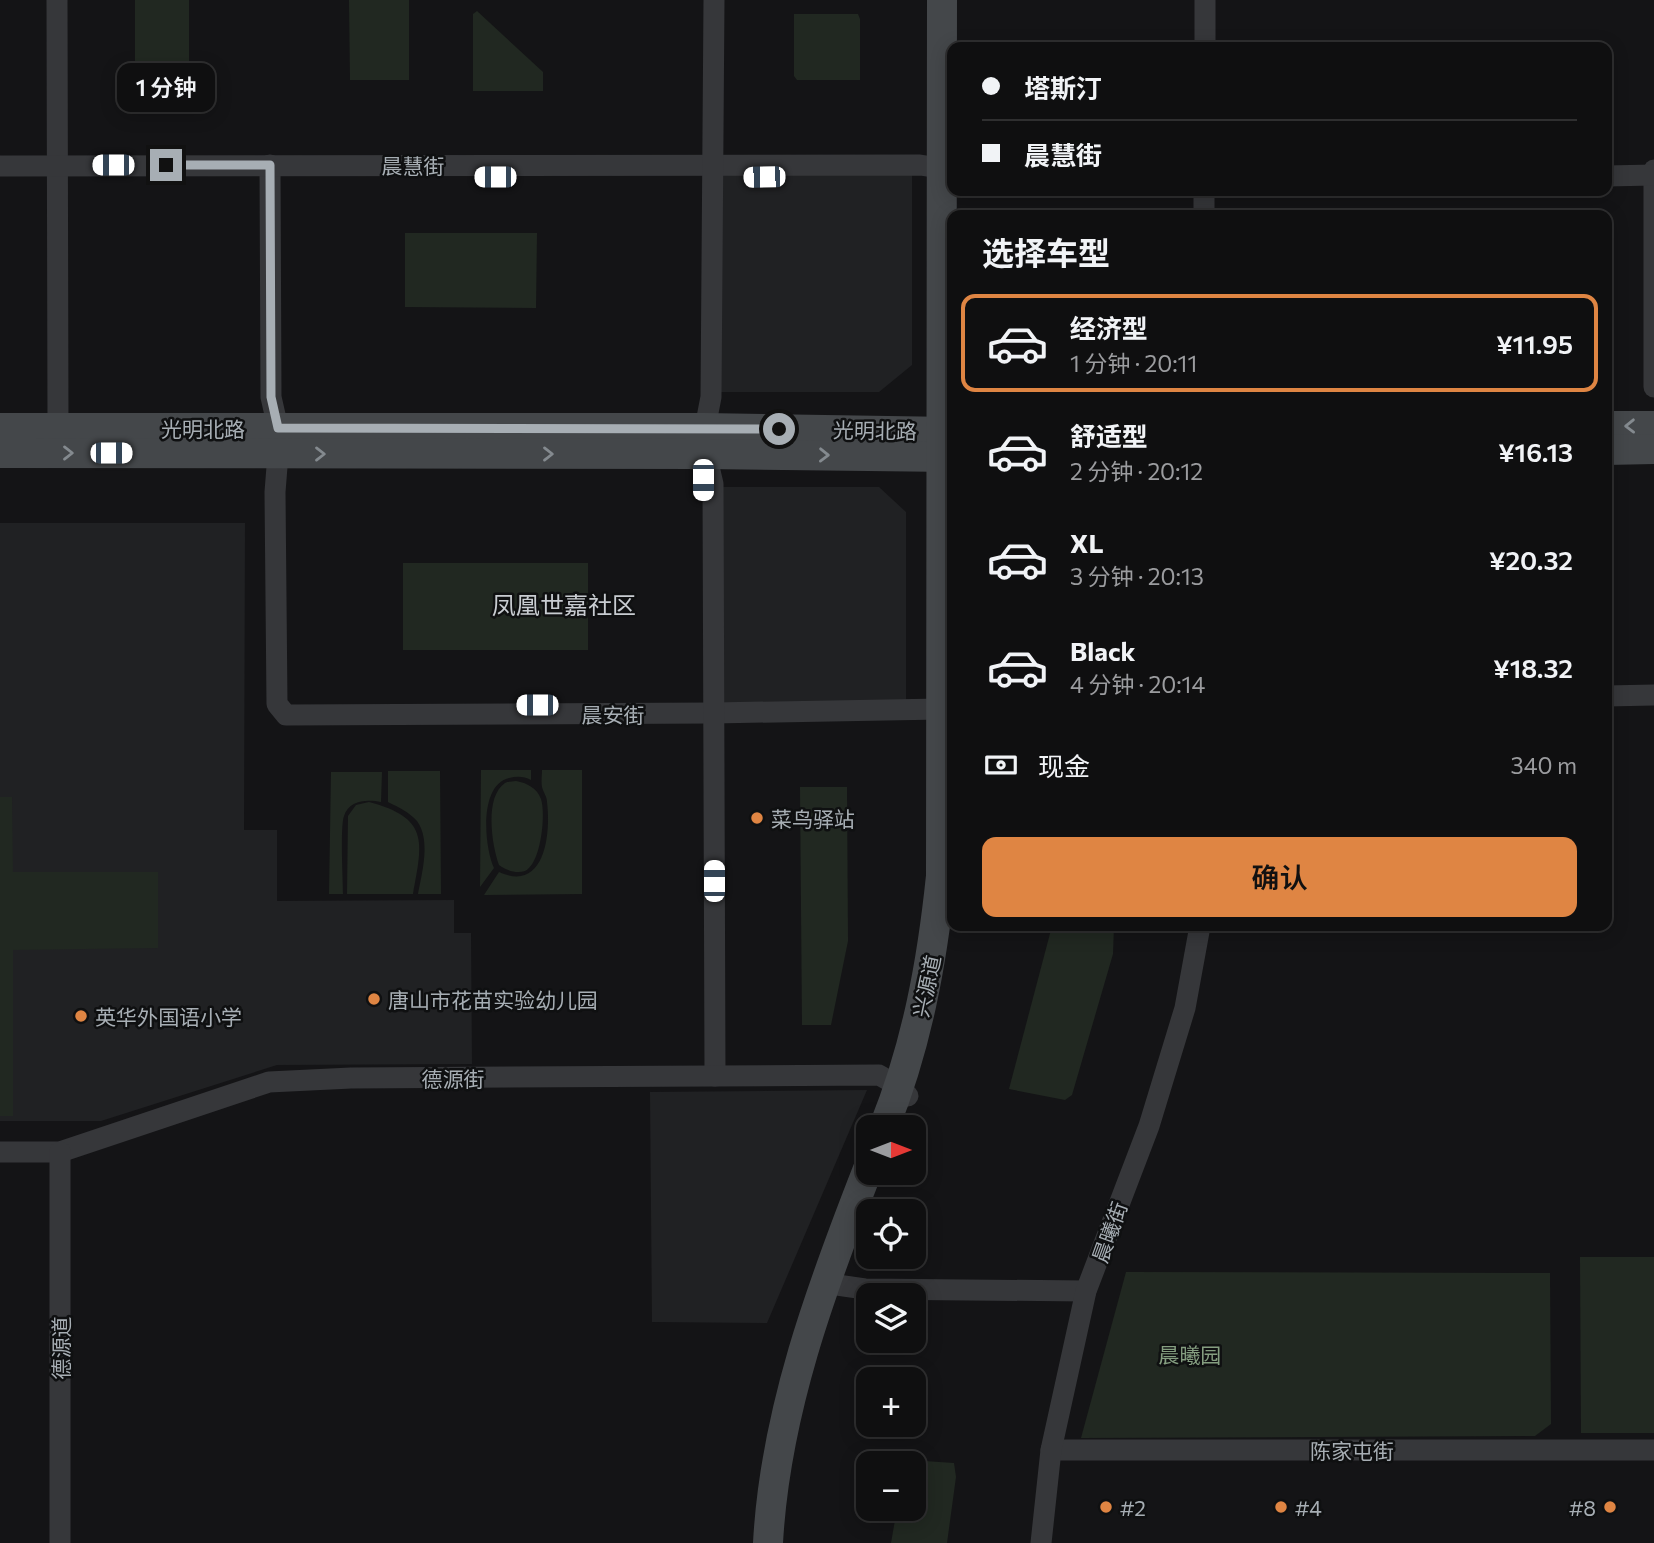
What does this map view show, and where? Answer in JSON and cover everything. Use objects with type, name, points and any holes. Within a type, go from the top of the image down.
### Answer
[{"type":"main road","name":"兴源道","points":[[942,0],[947,127]]},
{"type":"main road","points":[[958,0],[958,42]]},
{"type":"main road","points":[[1612,426],[1654,426]]},
{"type":"main road","name":"光明北路","points":[[0,428],[52,427],[278,441]]},
{"type":"main road","name":"光明北路","points":[[0,453],[278,441],[706,441],[902,429],[947,444]]},
{"type":"main road","name":"兴源道","points":[[900,1115],[935,936],[942,876],[947,704],[947,444]]},
{"type":"main road","points":[[1612,450],[1654,449]]},
{"type":"main road","name":"兴源道","points":[[891,1115],[905,1092],[936,1008],[949,931]]},
{"type":"main road","points":[[782,1543],[786,1483],[795,1432],[835,1278],[863,1185]]},
{"type":"main road","points":[[768,1543],[776,1466],[798,1370],[875,1185]]},
{"type":"street","points":[[45,0],[51,171],[52,427]]},
{"type":"street","points":[[51,171],[57,0]]},
{"type":"street","points":[[703,0],[711,397],[706,441],[713,484],[708,709],[711,1076]]},
{"type":"street","points":[[708,171],[714,0]]},
{"type":"street","points":[[1205,0],[1205,42]]},
{"type":"street","points":[[1216,0],[1216,42]]},
{"type":"street","name":"晨慧街","points":[[0,166],[51,171],[708,171],[920,165],[947,177]]},
{"type":"street","points":[[1612,165],[1654,171]]},
{"type":"street","name":"晨慧街","points":[[0,177],[51,171]]},
{"type":"street","points":[[275,171],[283,397],[278,441]]},
{"type":"street","points":[[1612,175],[1654,171]]},
{"type":"street","points":[[1654,171],[1654,387]]},
{"type":"street","name":"晨安街","points":[[278,441],[284,491],[281,700],[292,705],[708,709],[947,704]]},
{"type":"street","points":[[1612,696],[1654,695]]},
{"type":"street","name":"晨曦街","points":[[1029,1543],[1041,1452],[1083,1287],[1173,1008],[1187,931]]},
{"type":"street","name":"晨曦街","points":[[1041,1543],[1051,1450],[1083,1287],[1149,1126],[1185,1008],[1199,931]]},
{"type":"street","name":"德源街","points":[[0,1153],[60,1152],[269,1082],[351,1078],[879,1075],[905,1092]]},
{"type":"street","name":"德源道","points":[[60,1152],[60,1543]]},
{"type":"street","points":[[835,1278],[865,1289],[1083,1287]]},
{"type":"street","name":"陈家屯街","points":[[1051,1450],[1654,1450]]},
{"type":"shaded area","points":[[708,170],[912,170],[912,365],[879,392],[705,392]]},
{"type":"shaded area","points":[[708,487],[879,487],[906,512],[906,706],[708,709]]},
{"type":"shaded area","points":[[0,523],[245,523],[244,830],[277,830],[277,901],[454,900],[454,933],[471,933],[472,1064],[277,1065],[101,1121],[0,1121]]},
{"type":"shaded area","points":[[867,1090],[767,1323],[652,1322],[650,1092]]},
{"type":"green space","points":[[135,0],[189,0],[189,86],[135,86]]},
{"type":"green space","points":[[349,0],[409,0],[409,80],[350,80]]},
{"type":"green space","points":[[477,11],[543,72],[543,91],[473,91],[473,14]]},
{"type":"green space","points":[[794,14],[858,14],[860,80],[797,80],[794,76]]},
{"type":"green space","points":[[405,233],[537,233],[536,308],[405,307]]},
{"type":"green space","points":[[403,563],[588,563],[588,650],[403,650]]},
{"type":"green space","points":[[481,770],[531,770],[531,780],[509,778],[499,783],[493,792],[488,804],[486,832],[494,868],[480,887]]},
{"type":"green space","points":[[542,770],[582,770],[582,894],[484,895],[499,872],[514,876],[526,874],[535,868],[542,857],[546,844],[548,815]]},
{"type":"green space","points":[[388,771],[440,771],[441,894],[418,894],[423,867],[424,837],[414,818],[388,802]]},
{"type":"green space","points":[[331,772],[382,772],[381,802],[359,802],[350,807],[344,816],[343,894],[329,894]]},
{"type":"green space","points":[[516,781],[537,792],[541,799],[543,816],[535,859],[525,871],[518,872],[499,865],[491,822],[498,790],[506,782]]},
{"type":"green space","points":[[800,787],[847,787],[848,941],[831,1025],[802,1025]]},
{"type":"green space","points":[[0,797],[12,797],[13,872],[158,872],[158,948],[13,950],[13,1116],[0,1116]]},
{"type":"green space","points":[[369,802],[403,816],[412,824],[417,834],[419,860],[413,894],[347,894],[348,816],[356,805]]},
{"type":"green space","points":[[1051,931],[1114,931],[1113,954],[1072,1095],[1065,1100],[1009,1089]]},
{"type":"green space","points":[[1580,1257],[1654,1257],[1654,1433],[1581,1433]]},
{"type":"green space","name":"晨曦园","points":[[1126,1272],[1550,1273],[1551,1424],[1535,1436],[1081,1438]]},
{"type":"green space","points":[[926,1461],[954,1463],[956,1477],[947,1543],[891,1543],[895,1521],[926,1521]]},
{"type":"place","name":"菜鸟驿站","points":[[757,818]]},
{"type":"place","name":"唐山市花苗实验幼儿园","points":[[374,999]]},
{"type":"place","name":"英华外国语小学","points":[[81,1016]]},
{"type":"place","name":"#2","points":[[1106,1507]]},
{"type":"place","name":"#4","points":[[1281,1507]]},
{"type":"place","name":"#8","points":[[1610,1507]]},
{"type":"district","name":"凤凰世嘉社区","points":[[564,604]]},
{"type":"route","points":[[166,165],[270,165],[271,397],[278,428],[779,429]]}]
